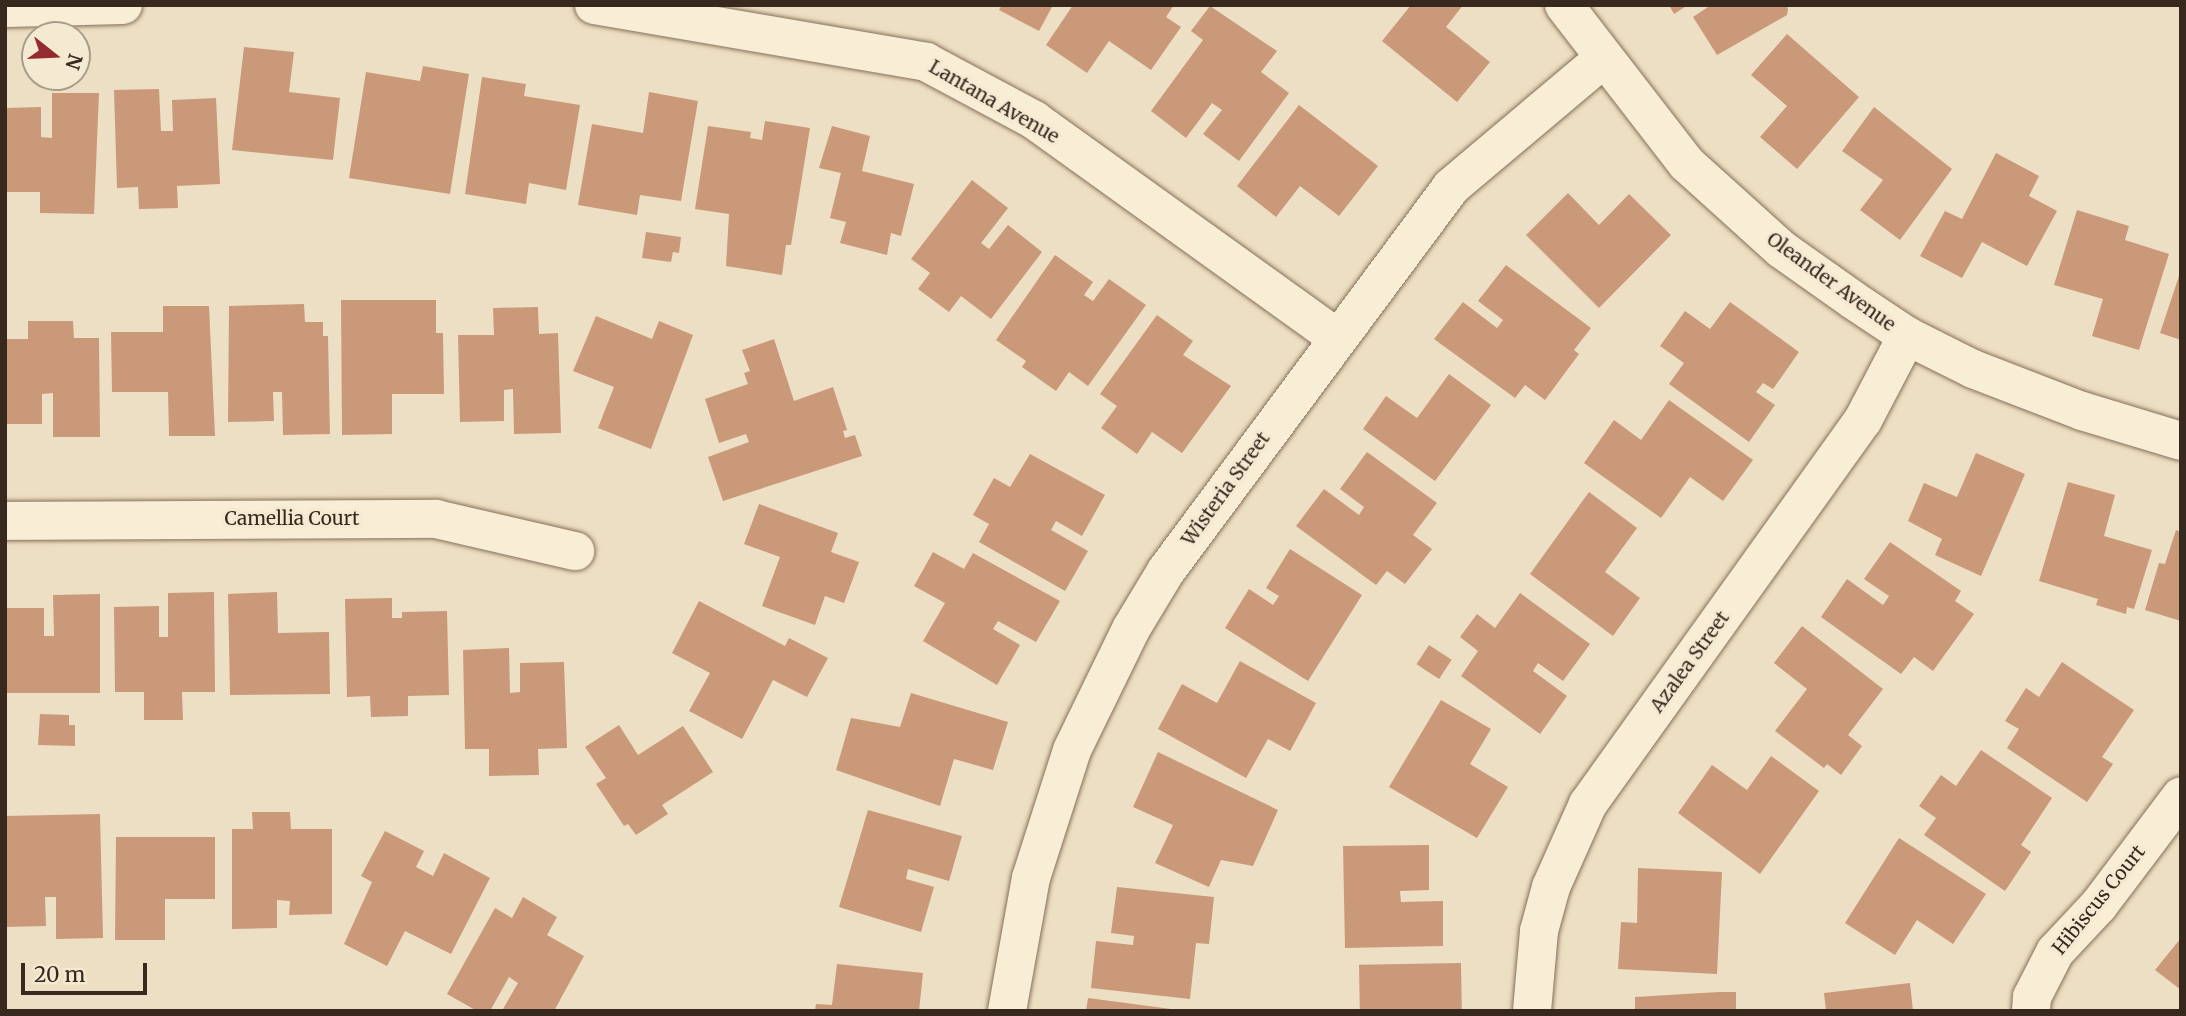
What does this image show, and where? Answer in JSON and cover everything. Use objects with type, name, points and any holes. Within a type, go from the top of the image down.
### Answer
[{"type":"street","points":[[5,8],[122,5]]},
{"type":"street","name":"Lantana Avenue","points":[[594,5],[926,62],[1034,120],[1336,337]]},
{"type":"street","name":"Oleander Avenue","points":[[1564,5],[1602,60],[1687,164],[1781,249],[1908,337],[1973,369],[2082,411],[2181,441]]},
{"type":"street","name":"Wisteria Street","points":[[1007,1011],[1031,878],[1072,750],[1100,689],[1166,571],[1336,337],[1451,187],[1602,60]]},
{"type":"street","name":"Azalea Street","points":[[1532,1011],[1539,931],[1551,887],[1588,804],[1863,420],[1908,337]]},
{"type":"street","name":"Camellia Court","points":[[5,521],[436,519],[575,551]]},
{"type":"street","name":"Hibiscus Court","points":[[2031,1011],[2032,997],[2055,952],[2099,905],[2181,796]]},
{"type":"building","points":[[1002,5],[1053,5],[1039,31],[999,10]]},
{"type":"building","points":[[1073,5],[1174,5],[1166,17],[1181,27],[1151,70],[1109,41],[1087,73],[1046,45]]},
{"type":"building","points":[[1411,5],[1463,5],[1446,27],[1490,62],[1457,102],[1382,41]]},
{"type":"building","points":[[1669,5],[1688,5],[1674,14]]},
{"type":"building","points":[[1711,5],[1786,5],[1788,9],[1787,15],[1717,55],[1693,17]]},
{"type":"building","points":[[1210,6],[1277,51],[1261,72],[1289,93],[1239,161],[1203,134],[1222,110],[1212,103],[1186,138],[1151,111],[1203,40],[1191,31]]},
{"type":"building","points":[[1787,34],[1859,97],[1797,169],[1760,137],[1787,106],[1751,75]]},
{"type":"building","points":[[244,47],[294,52],[289,92],[340,98],[333,160],[232,150]]},
{"type":"building","points":[[423,66],[469,74],[450,194],[349,178],[366,72],[420,81]]},
{"type":"building","points":[[482,77],[526,84],[524,96],[580,105],[566,190],[529,183],[526,204],[465,194]]},
{"type":"building","points":[[159,89],[161,131],[173,131],[172,100],[216,98],[220,184],[177,186],[178,208],[139,209],[138,187],[117,188],[114,90]]},
{"type":"building","points":[[649,92],[698,101],[681,201],[640,195],[637,215],[578,205],[592,124],[643,133]]},
{"type":"building","points":[[52,93],[99,93],[94,214],[40,213],[40,192],[5,192],[5,108],[41,107],[41,137],[52,138]]},
{"type":"building","points":[[1299,105],[1378,166],[1339,216],[1300,186],[1276,217],[1237,186]]},
{"type":"building","points":[[1874,107],[1952,169],[1900,240],[1860,210],[1883,180],[1842,151]]},
{"type":"building","points":[[765,121],[810,128],[791,245],[786,245],[782,275],[726,266],[729,214],[695,209],[708,126],[751,132],[750,138],[762,140]]},
{"type":"building","points":[[832,126],[870,136],[862,171],[914,184],[901,236],[891,233],[887,255],[840,243],[846,222],[830,218],[841,173],[819,168]]},
{"type":"building","points":[[1996,153],[2039,176],[2029,196],[2057,211],[2027,266],[1982,242],[1962,278],[1920,256],[1945,211],[1962,219]]},
{"type":"building","points":[[972,180],[1008,208],[981,243],[989,249],[1008,225],[1042,252],[991,319],[961,296],[949,312],[918,289],[930,273],[911,259]]},
{"type":"building","points":[[1568,193],[1599,225],[1629,194],[1671,235],[1599,308],[1526,235]]},
{"type":"building","points":[[2077,210],[2129,226],[2125,240],[2169,254],[2139,350],[2092,336],[2103,299],[2054,285]]},
{"type":"building","points":[[646,232],[681,237],[679,253],[673,252],[671,262],[642,258]]},
{"type":"building","points":[[1055,255],[1093,282],[1084,295],[1093,301],[1109,279],[1146,305],[1088,386],[1069,372],[1056,391],[1022,367],[1026,361],[996,340]]},
{"type":"building","points":[[1506,265],[1591,328],[1574,350],[1579,354],[1545,400],[1525,385],[1515,398],[1434,339],[1463,302],[1497,328],[1503,320],[1478,301]]},
{"type":"building","points":[[2181,270],[2181,340],[2160,333]]},
{"type":"building","points":[[341,300],[436,300],[436,333],[443,333],[444,394],[392,394],[392,434],[342,435]]},
{"type":"building","points":[[1730,302],[1799,352],[1773,389],[1763,383],[1756,392],[1775,405],[1749,442],[1669,384],[1684,363],[1660,346],[1685,311],[1710,329]]},
{"type":"building","points":[[304,304],[305,322],[323,322],[323,336],[328,336],[330,434],[283,435],[282,392],[273,392],[274,421],[228,422],[229,306]]},
{"type":"building","points":[[163,306],[209,306],[215,436],[169,436],[168,392],[112,392],[111,332],[163,332]]},
{"type":"building","points":[[538,307],[539,334],[558,333],[561,433],[514,434],[513,389],[504,390],[504,421],[460,422],[458,335],[494,335],[493,308]]},
{"type":"building","points":[[1157,315],[1193,341],[1183,355],[1231,386],[1182,453],[1152,432],[1137,454],[1101,428],[1117,406],[1100,394]]},
{"type":"building","points":[[596,316],[652,339],[659,321],[693,335],[651,449],[598,428],[614,387],[573,371]]},
{"type":"building","points":[[28,321],[73,321],[74,338],[99,338],[100,437],[53,437],[53,393],[42,394],[42,424],[5,424],[5,339],[28,339]]},
{"type":"building","points":[[774,339],[794,401],[833,387],[847,430],[843,431],[845,438],[855,435],[862,456],[723,501],[708,457],[749,442],[746,434],[719,443],[705,399],[748,384],[744,373],[750,371],[742,350]]},
{"type":"building","points":[[1449,374],[1491,405],[1435,481],[1363,429],[1386,396],[1417,418]]},
{"type":"building","points":[[1669,400],[1753,460],[1723,501],[1690,477],[1661,518],[1584,463],[1614,420],[1641,440]]},
{"type":"building","points":[[1367,452],[1437,503],[1413,535],[1432,549],[1405,584],[1387,571],[1376,585],[1296,526],[1324,489],[1359,515],[1364,507],[1340,489]]},
{"type":"building","points":[[1976,453],[2025,474],[1981,576],[1935,555],[1942,539],[1908,521],[1924,483],[1957,497]]},
{"type":"building","points":[[1030,454],[1105,495],[1082,536],[1056,521],[1051,530],[1088,551],[1065,591],[979,542],[989,524],[973,515],[994,478],[1010,487]]},
{"type":"building","points":[[2068,482],[2115,495],[2104,536],[2152,550],[2134,609],[2127,607],[2126,614],[2096,605],[2098,599],[2039,581]]},
{"type":"building","points":[[1589,492],[1637,528],[1605,572],[1640,598],[1613,636],[1530,574]]},
{"type":"building","points":[[759,504],[838,533],[831,552],[859,562],[844,603],[825,596],[815,625],[762,606],[780,557],[744,544]]},
{"type":"building","points":[[2176,530],[2181,532],[2181,621],[2145,610],[2159,563],[2165,564]]},
{"type":"building","points":[[1890,542],[1961,591],[1955,601],[1974,614],[1933,671],[1914,657],[1901,674],[1821,617],[1847,579],[1883,605],[1889,596],[1864,579]]},
{"type":"building","points":[[1290,549],[1362,595],[1308,681],[1225,628],[1249,589],[1273,605],[1279,596],[1266,588]]},
{"type":"building","points":[[933,552],[964,569],[973,553],[1060,601],[1036,642],[998,621],[993,629],[1020,645],[997,685],[923,641],[945,603],[914,586]]},
{"type":"building","points":[[214,592],[215,692],[182,692],[183,720],[144,720],[144,692],[115,692],[114,607],[159,606],[159,637],[168,637],[168,593]]},
{"type":"building","points":[[277,592],[278,633],[329,632],[330,694],[230,695],[228,594]]},
{"type":"building","points":[[1520,593],[1590,644],[1563,681],[1538,663],[1533,671],[1567,696],[1540,734],[1461,676],[1478,651],[1460,637],[1477,614],[1495,628]]},
{"type":"building","points":[[100,594],[100,693],[5,693],[5,608],[44,608],[44,636],[54,636],[53,595]]},
{"type":"building","points":[[392,598],[392,618],[402,618],[402,612],[447,611],[449,695],[408,696],[408,716],[371,717],[370,696],[347,697],[345,599]]},
{"type":"building","points":[[699,601],[785,646],[789,638],[828,658],[807,697],[773,680],[742,739],[689,711],[710,673],[672,653]]},
{"type":"building","points":[[1802,626],[1883,689],[1848,735],[1862,746],[1841,775],[1827,764],[1824,768],[1775,731],[1807,689],[1774,663]]},
{"type":"building","points":[[1429,645],[1452,660],[1439,679],[1416,664]]},
{"type":"building","points":[[509,648],[510,693],[520,692],[520,663],[564,662],[567,748],[538,749],[539,775],[489,776],[489,749],[465,749],[463,650]]},
{"type":"building","points":[[1240,661],[1316,703],[1290,751],[1268,739],[1246,778],[1158,729],[1182,684],[1217,703]]},
{"type":"building","points":[[2062,662],[2134,710],[2102,757],[2113,764],[2087,802],[2007,748],[2019,729],[2005,721],[2026,688],[2039,697]]},
{"type":"building","points":[[911,693],[1008,722],[993,770],[954,759],[940,806],[836,770],[851,718],[900,727]]},
{"type":"building","points":[[1441,700],[1491,729],[1470,764],[1508,787],[1477,838],[1389,787]]},
{"type":"building","points":[[40,714],[69,715],[69,725],[75,725],[75,746],[38,745]]},
{"type":"building","points":[[619,725],[638,755],[683,726],[713,772],[662,805],[668,814],[636,835],[628,824],[624,826],[596,784],[606,778],[585,747]]},
{"type":"building","points":[[1981,750],[2052,798],[2021,845],[2031,852],[2005,891],[1924,835],[1936,818],[1919,806],[1941,775],[1956,786]]},
{"type":"building","points":[[1158,752],[1278,810],[1253,866],[1221,860],[1209,887],[1155,863],[1173,825],[1133,807]]},
{"type":"building","points":[[1771,756],[1819,791],[1760,874],[1678,813],[1712,765],[1747,790]]},
{"type":"building","points":[[868,810],[962,836],[949,881],[908,869],[906,879],[934,887],[921,932],[839,907]]},
{"type":"building","points":[[252,812],[290,812],[291,829],[332,829],[332,914],[289,915],[290,901],[277,900],[277,928],[232,929],[232,829],[253,829]]},
{"type":"building","points":[[100,814],[103,938],[56,939],[56,897],[45,897],[46,926],[5,927],[5,816]]},
{"type":"building","points":[[385,831],[424,851],[416,867],[433,876],[444,853],[490,878],[451,954],[405,931],[387,966],[344,944],[372,882],[361,876]]},
{"type":"building","points":[[116,837],[215,837],[215,899],[165,899],[165,940],[115,940]]},
{"type":"building","points":[[1899,838],[1986,894],[1953,944],[1917,920],[1895,955],[1845,923]]},
{"type":"building","points":[[1429,845],[1429,890],[1400,891],[1401,902],[1443,901],[1443,946],[1345,948],[1343,846]]},
{"type":"building","points":[[1638,868],[1722,872],[1717,974],[1618,969],[1621,922],[1637,923]]},
{"type":"building","points":[[1117,887],[1214,897],[1209,944],[1196,943],[1190,999],[1091,988],[1096,941],[1133,945],[1134,936],[1111,933]]},
{"type":"building","points":[[523,897],[557,917],[547,935],[584,956],[554,1011],[503,1009],[518,983],[509,977],[490,1011],[477,1011],[447,994],[495,908],[512,918]]},
{"type":"building","points":[[2181,938],[2181,990],[2155,970]]},
{"type":"building","points":[[1461,963],[1462,1011],[1360,1011],[1359,965]]},
{"type":"building","points":[[837,964],[923,973],[919,1011],[815,1011],[816,1004],[832,1005]]},
{"type":"building","points":[[1910,983],[1913,1011],[1826,1011],[1824,993]]},
{"type":"building","points":[[1736,992],[1736,1011],[1635,1011],[1635,997]]},
{"type":"building","points":[[1088,998],[1171,1009],[1171,1011],[1086,1011]]}]
